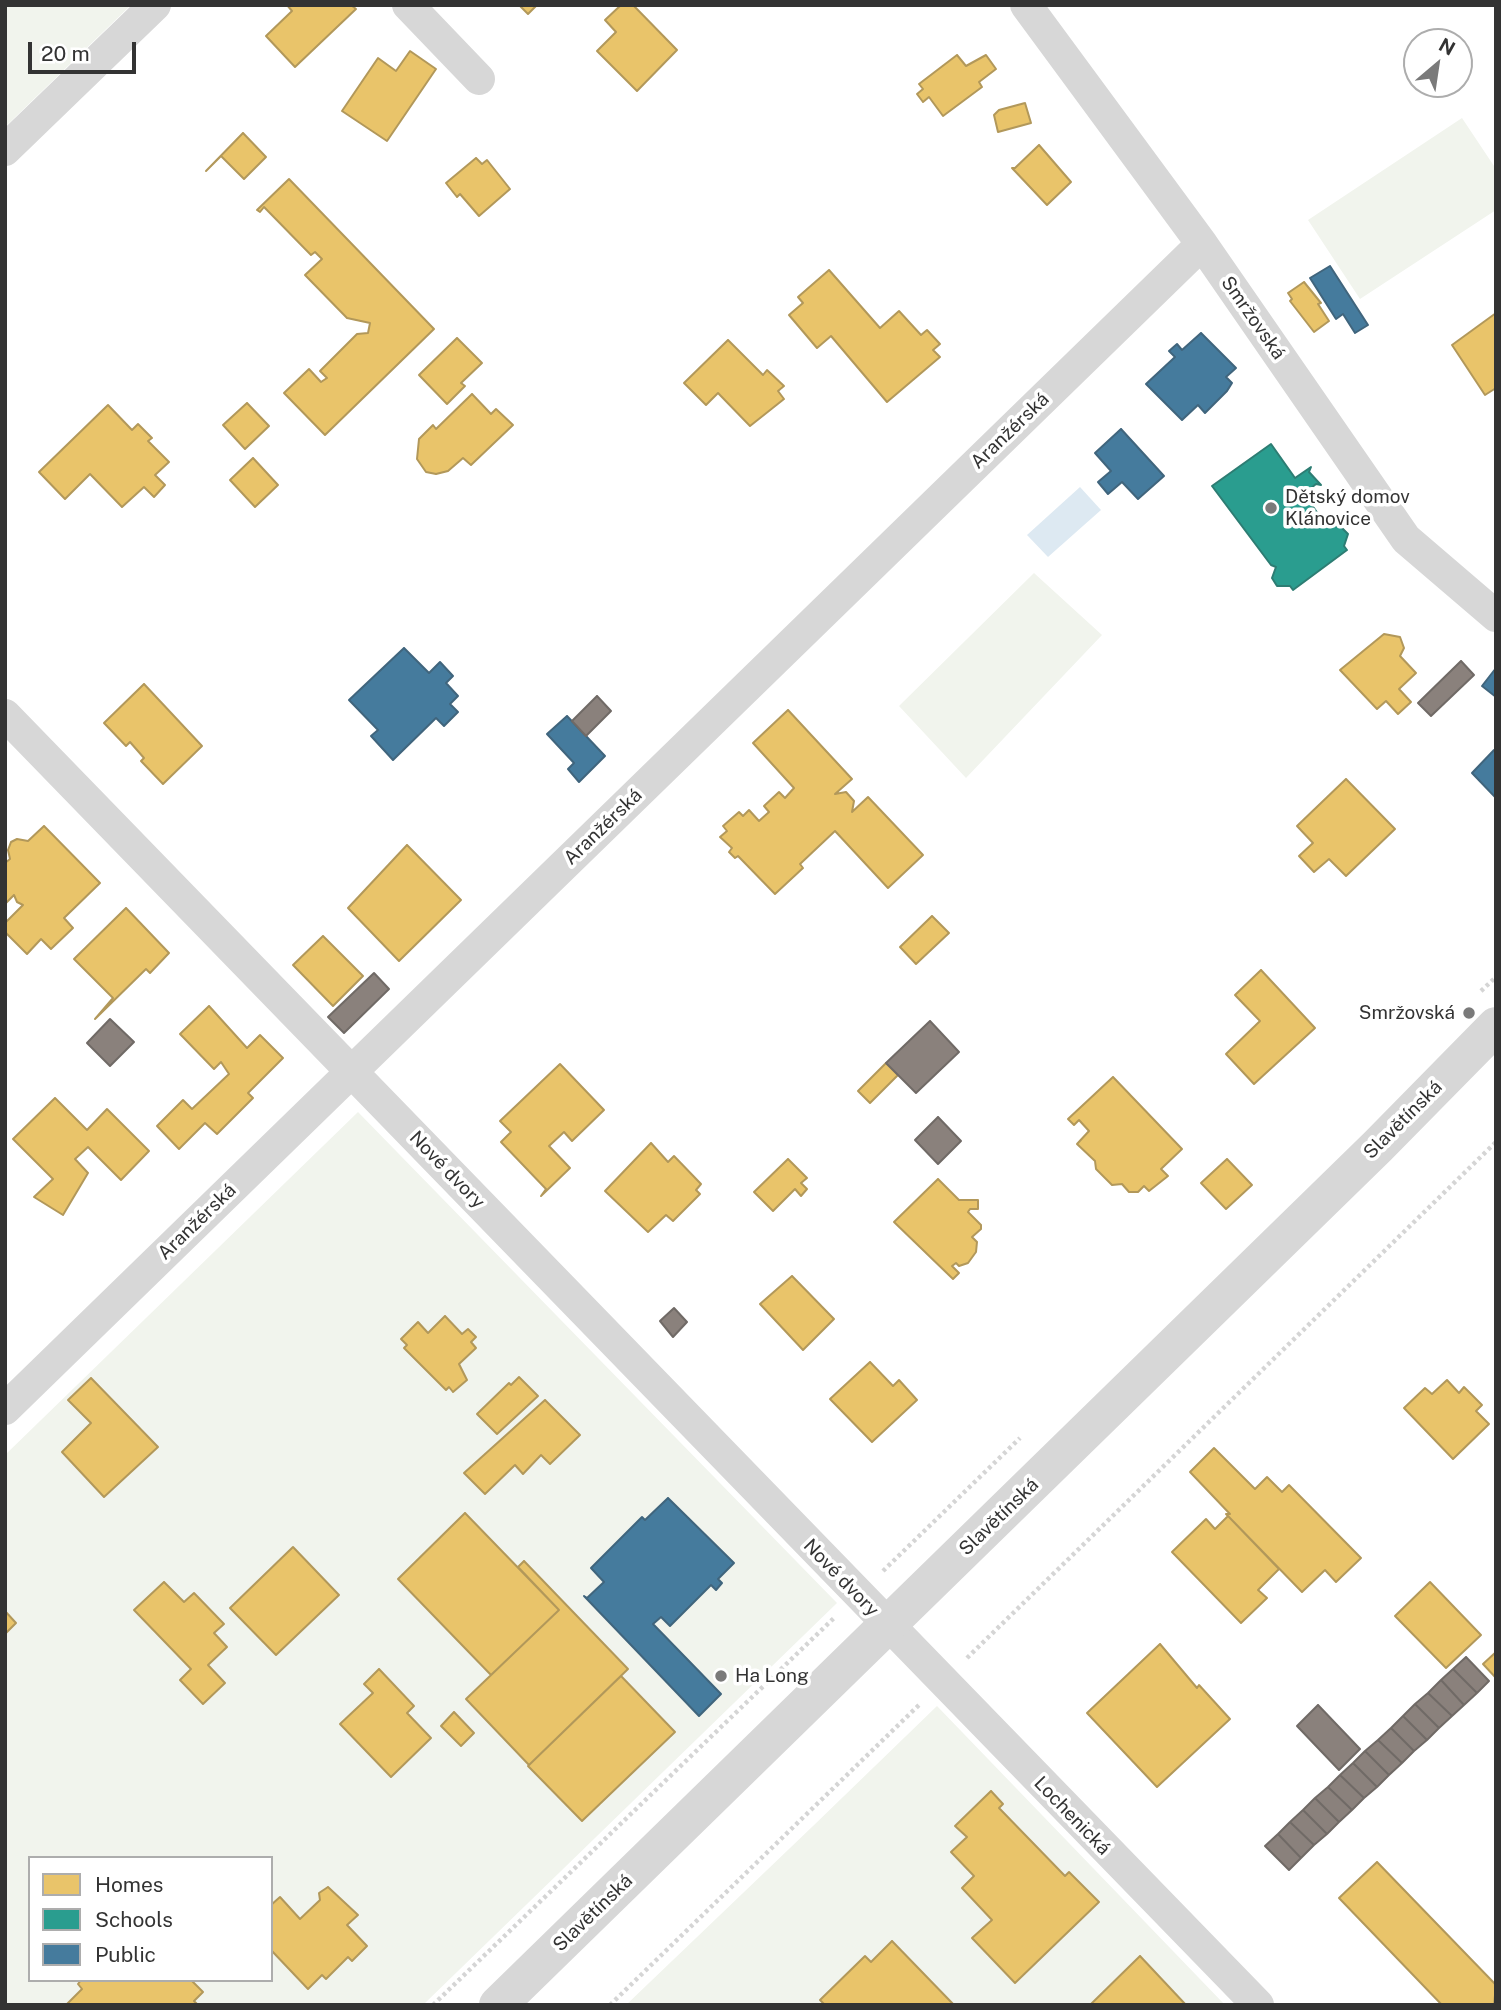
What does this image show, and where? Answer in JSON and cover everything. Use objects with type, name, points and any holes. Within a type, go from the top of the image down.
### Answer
[{"type":"street","points":[[5,150],[155,5]]},
{"type":"street","points":[[408,5],[479,79]]},
{"type":"street","name":"Smržovská","points":[[1026,5],[1202,244],[1406,539],[1496,616]]},
{"type":"street","name":"Aranžérská","points":[[5,1409],[1202,244]]},
{"type":"street","name":"Nové dvory","points":[[10,728],[352,1072],[887,1627]]},
{"type":"street","name":"Slavětínská","points":[[498,2005],[1378,1146],[1486,1011]]},
{"type":"street","name":"Lochenická","points":[[887,1627],[1258,2005]]},
{"type":"path","points":[[1486,1011],[1496,977]]},
{"type":"path","points":[[610,2005],[1496,1142]]},
{"type":"path","points":[[433,2005],[1028,1430]]},
{"type":"shaded area","points":[[5,5],[131,5],[5,127]]},
{"type":"shaded area","points":[[1462,118],[1496,169],[1496,210],[1360,299],[1308,220]]},
{"type":"shaded area","points":[[1080,487],[1101,510],[1048,557],[1027,535]]},
{"type":"shaded area","points":[[1034,573],[1102,635],[966,778],[899,706]]},
{"type":"shaded area","points":[[358,1112],[837,1603],[423,2005],[5,2005],[5,1455]]},
{"type":"shaded area","points":[[937,1706],[1225,2005],[626,2005],[813,1826]]},
{"type":"building: Homes","points":[[287,5],[351,5],[356,9],[295,67],[266,36],[292,11]]},
{"type":"building: Homes","points":[[519,5],[537,5],[528,14]]},
{"type":"building: Homes","points":[[621,5],[633,5],[677,50],[637,91],[597,51],[616,32],[605,20]]},
{"type":"building: Homes","points":[[410,51],[436,69],[387,141],[342,111],[378,58],[396,71]]},
{"type":"building: Homes","points":[[957,55],[966,66],[986,55],[996,69],[979,82],[982,87],[943,116],[929,97],[923,102],[917,94],[923,89],[919,84]]},
{"type":"building: Homes","points":[[1025,103],[1031,123],[998,132],[994,115],[999,110]]},
{"type":"building: Homes","points":[[243,133],[266,157],[244,179],[221,156],[206,171]]},
{"type":"building: Homes","points":[[1039,145],[1071,182],[1047,205],[1012,168]]},
{"type":"building: Homes","points":[[476,158],[482,164],[487,160],[510,189],[479,216],[460,194],[457,197],[446,183]]},
{"type":"building: Homes","points":[[289,179],[434,329],[325,435],[284,393],[309,369],[321,382],[327,378],[320,371],[357,334],[368,333],[370,323],[347,318],[305,275],[322,259],[315,252],[311,255],[264,207],[260,212],[257,210]]},
{"type":"building: Homes","points":[[829,270],[880,328],[899,311],[921,335],[927,330],[940,344],[933,350],[940,357],[887,402],[831,336],[817,348],[789,315],[803,303],[798,297]]},
{"type":"building: Homes","points":[[1304,282],[1321,303],[1318,304],[1329,321],[1314,332],[1290,301],[1292,299],[1288,293]]},
{"type":"building: Homes","points":[[1496,313],[1496,388],[1485,395],[1452,345]]},
{"type":"building: Homes","points":[[457,338],[482,363],[461,383],[465,386],[447,404],[419,375]]},
{"type":"building: Homes","points":[[728,340],[763,375],[767,370],[784,386],[778,391],[784,399],[750,426],[718,393],[706,405],[684,383]]},
{"type":"building: Homes","points":[[472,394],[491,414],[496,409],[513,425],[471,465],[463,458],[448,471],[436,474],[426,472],[417,459],[419,439],[433,425],[436,429]]},
{"type":"building: Homes","points":[[247,403],[269,426],[245,449],[223,425]]},
{"type":"building: Homes","points":[[108,405],[132,430],[138,424],[152,438],[148,441],[169,462],[155,475],[165,485],[154,497],[144,487],[122,507],[90,474],[65,499],[39,472]]},
{"type":"building: Homes","points":[[253,458],[278,485],[255,507],[230,480]]},
{"type":"building: Homes","points":[[1384,634],[1400,637],[1404,648],[1400,656],[1416,673],[1399,689],[1411,702],[1398,714],[1386,701],[1377,709],[1340,670]]},
{"type":"building: Homes","points":[[144,684],[202,746],[163,784],[141,761],[144,758],[130,742],[126,746],[104,723]]},
{"type":"building: Homes","points":[[788,710],[852,779],[835,794],[846,792],[854,801],[852,812],[868,797],[923,855],[888,888],[835,831],[800,864],[803,868],[775,894],[738,856],[735,858],[729,852],[732,848],[720,837],[727,831],[723,826],[739,812],[743,816],[749,810],[759,821],[769,812],[764,806],[779,792],[785,798],[794,788],[753,743]]},
{"type":"building: Homes","points":[[1346,779],[1395,829],[1346,876],[1329,859],[1314,872],[1299,856],[1313,843],[1297,826]]},
{"type":"building: Homes","points":[[44,826],[100,883],[64,918],[73,928],[51,949],[41,939],[27,954],[5,932],[5,923],[23,905],[17,902],[14,895],[5,904],[5,863],[10,859],[8,850],[11,842],[17,839],[28,841]]},
{"type":"building: Homes","points":[[407,845],[461,900],[399,961],[348,908]]},
{"type":"building: Homes","points":[[126,908],[169,953],[150,973],[146,969],[95,1019],[113,998],[74,959]]},
{"type":"building: Homes","points":[[932,916],[949,933],[916,964],[900,947]]},
{"type":"building: Homes","points":[[323,936],[363,976],[333,1006],[293,965]]},
{"type":"building: Homes","points":[[1261,970],[1315,1028],[1254,1084],[1226,1054],[1260,1021],[1235,995]]},
{"type":"building: Homes","points":[[209,1006],[247,1048],[260,1035],[283,1058],[248,1093],[253,1098],[217,1134],[205,1123],[179,1149],[157,1126],[183,1100],[192,1109],[229,1074],[221,1062],[214,1069],[180,1034]]},
{"type":"building: Homes","points":[[886,1063],[898,1075],[870,1103],[858,1091]]},
{"type":"building: Homes","points":[[560,1064],[604,1110],[572,1141],[564,1132],[549,1146],[570,1168],[541,1196],[546,1189],[501,1142],[511,1132],[500,1121]]},
{"type":"building: Homes","points":[[1113,1077],[1182,1149],[1161,1169],[1168,1176],[1149,1191],[1144,1186],[1138,1192],[1129,1192],[1122,1184],[1112,1185],[1096,1169],[1095,1161],[1077,1144],[1089,1131],[1079,1120],[1074,1125],[1068,1119]]},
{"type":"building: Homes","points":[[55,1098],[87,1130],[107,1109],[149,1151],[121,1180],[88,1147],[75,1159],[88,1173],[63,1215],[34,1197],[53,1179],[13,1139]]},
{"type":"building: Homes","points":[[651,1143],[668,1162],[674,1156],[701,1184],[696,1190],[700,1194],[673,1221],[666,1215],[648,1232],[605,1191]]},
{"type":"building: Homes","points":[[788,1159],[807,1178],[801,1183],[807,1189],[801,1196],[795,1189],[773,1211],[754,1192]]},
{"type":"building: Homes","points":[[1227,1159],[1252,1185],[1226,1209],[1201,1183]]},
{"type":"building: Homes","points":[[938,1179],[959,1200],[978,1200],[978,1209],[970,1209],[968,1212],[981,1225],[981,1229],[972,1237],[977,1242],[976,1252],[968,1263],[959,1266],[956,1263],[952,1266],[959,1273],[953,1279],[894,1222]]},
{"type":"building: Homes","points":[[792,1276],[834,1319],[803,1350],[760,1304]]},
{"type":"building: Homes","points":[[445,1316],[462,1334],[468,1329],[476,1337],[471,1342],[476,1348],[459,1364],[467,1380],[453,1392],[449,1387],[446,1390],[404,1348],[407,1345],[401,1339],[418,1322],[428,1333]]},
{"type":"building: Homes","points":[[870,1362],[893,1386],[899,1380],[917,1400],[872,1442],[830,1399]]},
{"type":"building: Homes","points":[[519,1377],[538,1396],[497,1434],[477,1414],[509,1383],[511,1385]]},
{"type":"building: Homes","points":[[91,1378],[158,1447],[104,1497],[62,1452],[91,1423],[68,1400]]},
{"type":"building: Homes","points":[[1447,1380],[1459,1393],[1464,1387],[1482,1405],[1476,1411],[1489,1424],[1453,1459],[1404,1408],[1425,1388],[1432,1394]]},
{"type":"building: Homes","points":[[545,1400],[580,1435],[550,1464],[541,1455],[523,1474],[515,1465],[485,1494],[464,1473]]},
{"type":"building: Homes","points":[[1214,1448],[1255,1489],[1267,1477],[1282,1492],[1289,1485],[1361,1558],[1336,1582],[1325,1570],[1302,1592],[1226,1514],[1230,1514],[1190,1472]]},
{"type":"building: Homes","points":[[465,1513],[559,1610],[491,1675],[398,1579]]},
{"type":"building: Homes","points":[[1228,1516],[1279,1569],[1258,1590],[1267,1598],[1241,1623],[1172,1552],[1206,1519],[1215,1529]]},
{"type":"building: Homes","points":[[293,1547],[339,1595],[276,1655],[230,1608]]},
{"type":"building: Homes","points":[[524,1561],[628,1669],[529,1765],[466,1699],[559,1610],[518,1567]]},
{"type":"building: Homes","points":[[164,1582],[184,1602],[194,1593],[224,1624],[214,1633],[227,1647],[208,1665],[225,1683],[203,1704],[180,1680],[191,1669],[134,1610]]},
{"type":"building: Homes","points":[[1430,1582],[1481,1635],[1446,1668],[1395,1616]]},
{"type":"building: Homes","points":[[5,1611],[16,1623],[5,1634]]},
{"type":"building: Homes","points":[[1160,1644],[1197,1688],[1199,1685],[1230,1719],[1157,1787],[1087,1713]]},
{"type":"building: Homes","points":[[1496,1652],[1496,1678],[1483,1664]]},
{"type":"building: Homes","points":[[379,1669],[414,1706],[407,1713],[431,1738],[391,1777],[340,1724],[373,1693],[364,1684]]},
{"type":"building: Homes","points":[[621,1676],[675,1732],[582,1821],[528,1766]]},
{"type":"building: Homes","points":[[454,1712],[474,1733],[461,1746],[441,1726]]},
{"type":"building: Homes","points":[[991,1791],[1003,1804],[999,1808],[1065,1876],[1069,1872],[1099,1902],[1015,1983],[972,1938],[992,1920],[962,1888],[974,1876],[951,1852],[967,1837],[955,1826]]},
{"type":"building: Homes","points":[[1377,1862],[1496,1985],[1494,2005],[1442,2005],[1339,1898]]},
{"type":"building: Homes","points":[[328,1887],[358,1915],[347,1925],[367,1946],[352,1961],[348,1957],[326,1979],[322,1975],[308,1989],[273,1952],[273,1903],[280,1897],[300,1919],[320,1900],[319,1893]]},
{"type":"building: Homes","points":[[892,1941],[954,2005],[825,2005],[820,2000],[865,1956],[871,1962]]},
{"type":"building: Homes","points":[[1140,1956],[1186,2005],[1090,2005]]},
{"type":"building: Homes","points":[[193,1982],[203,1992],[194,2001],[198,2005],[66,2005],[82,1989],[78,1984]]},
{"type":"building: Schools","name":"Dětský domov Klánovice","points":[[1271,444],[1295,478],[1311,467],[1309,472],[1321,485],[1316,484],[1304,494],[1326,525],[1341,527],[1348,534],[1344,546],[1347,550],[1293,590],[1290,586],[1277,586],[1272,578],[1276,567],[1271,565],[1212,486]]},
{"type":"building: Public","points":[[1330,266],[1368,325],[1355,333],[1343,314],[1336,319],[1310,278]]},
{"type":"building: Public","points":[[1201,333],[1236,368],[1226,377],[1232,383],[1227,391],[1205,413],[1198,405],[1182,420],[1146,384],[1175,357],[1169,351],[1177,344],[1182,350]]},
{"type":"building: Public","points":[[1121,429],[1164,476],[1138,499],[1122,482],[1108,494],[1098,482],[1111,471],[1095,453]]},
{"type":"building: Public","points":[[404,648],[429,673],[440,662],[453,676],[446,683],[458,696],[450,704],[458,712],[444,726],[436,718],[393,760],[371,736],[378,730],[349,700]]},
{"type":"building: Public","points":[[1496,668],[1496,697],[1482,686]]},
{"type":"building: Public","points":[[567,716],[605,756],[579,782],[568,769],[574,763],[547,734]]},
{"type":"building: Public","points":[[1496,751],[1496,798],[1472,773]]},
{"type":"building: Public","points":[[668,1498],[734,1563],[718,1579],[722,1583],[716,1590],[711,1585],[670,1626],[661,1617],[653,1624],[721,1694],[699,1716],[584,1596],[587,1598],[604,1582],[591,1568],[642,1517],[645,1520]]},
{"type":"building: Industry","points":[[1461,661],[1474,675],[1431,716],[1418,703]]},
{"type":"building: Industry","points":[[597,696],[611,711],[586,736],[572,721]]},
{"type":"building: Industry","points":[[374,973],[389,989],[344,1033],[328,1017]]},
{"type":"building: Industry","points":[[110,1019],[134,1042],[110,1066],[87,1043]]},
{"type":"building: Industry","points":[[930,1021],[959,1052],[916,1093],[886,1063]]},
{"type":"building: Industry","points":[[938,1117],[961,1141],[938,1164],[915,1140]]},
{"type":"building: Industry","points":[[674,1308],[687,1322],[673,1337],[660,1321]]},
{"type":"building: Industry","points":[[1466,1657],[1489,1681],[1477,1693],[1453,1669]]},
{"type":"building: Industry","points":[[1453,1669],[1477,1693],[1464,1705],[1441,1680]]},
{"type":"building: Industry","points":[[1441,1680],[1464,1705],[1452,1716],[1428,1693]]},
{"type":"building: Industry","points":[[1428,1693],[1452,1716],[1439,1728],[1415,1704]]},
{"type":"building: Industry","points":[[1415,1704],[1439,1728],[1427,1740],[1403,1716]]},
{"type":"building: Industry","points":[[1318,1705],[1360,1749],[1339,1770],[1297,1726]]},
{"type":"building: Industry","points":[[1403,1716],[1427,1740],[1414,1751],[1391,1728]]},
{"type":"building: Industry","points":[[1391,1728],[1414,1751],[1402,1763],[1378,1740]]},
{"type":"building: Industry","points":[[1378,1740],[1402,1763],[1389,1775],[1365,1751]]},
{"type":"building: Industry","points":[[1365,1751],[1389,1775],[1377,1787],[1353,1763]]},
{"type":"building: Industry","points":[[1353,1763],[1377,1787],[1364,1798],[1340,1775]]},
{"type":"building: Industry","points":[[1340,1775],[1364,1798],[1352,1810],[1328,1787]]},
{"type":"building: Industry","points":[[1328,1787],[1352,1810],[1339,1822],[1315,1798]]},
{"type":"building: Industry","points":[[1315,1798],[1339,1822],[1327,1834],[1303,1810]]},
{"type":"building: Industry","points":[[1303,1810],[1327,1834],[1314,1845],[1290,1822]]},
{"type":"building: Industry","points":[[1290,1822],[1314,1845],[1301,1858],[1278,1834]]},
{"type":"building: Industry","points":[[1278,1834],[1301,1858],[1289,1870],[1265,1846]]},
{"type":"place","name":"Dětský domov Klánovice","points":[[1271,508]]},
{"type":"place","name":"Smržovská","points":[[1469,1013]]},
{"type":"place","name":"Ha Long","points":[[721,1676]]}]
